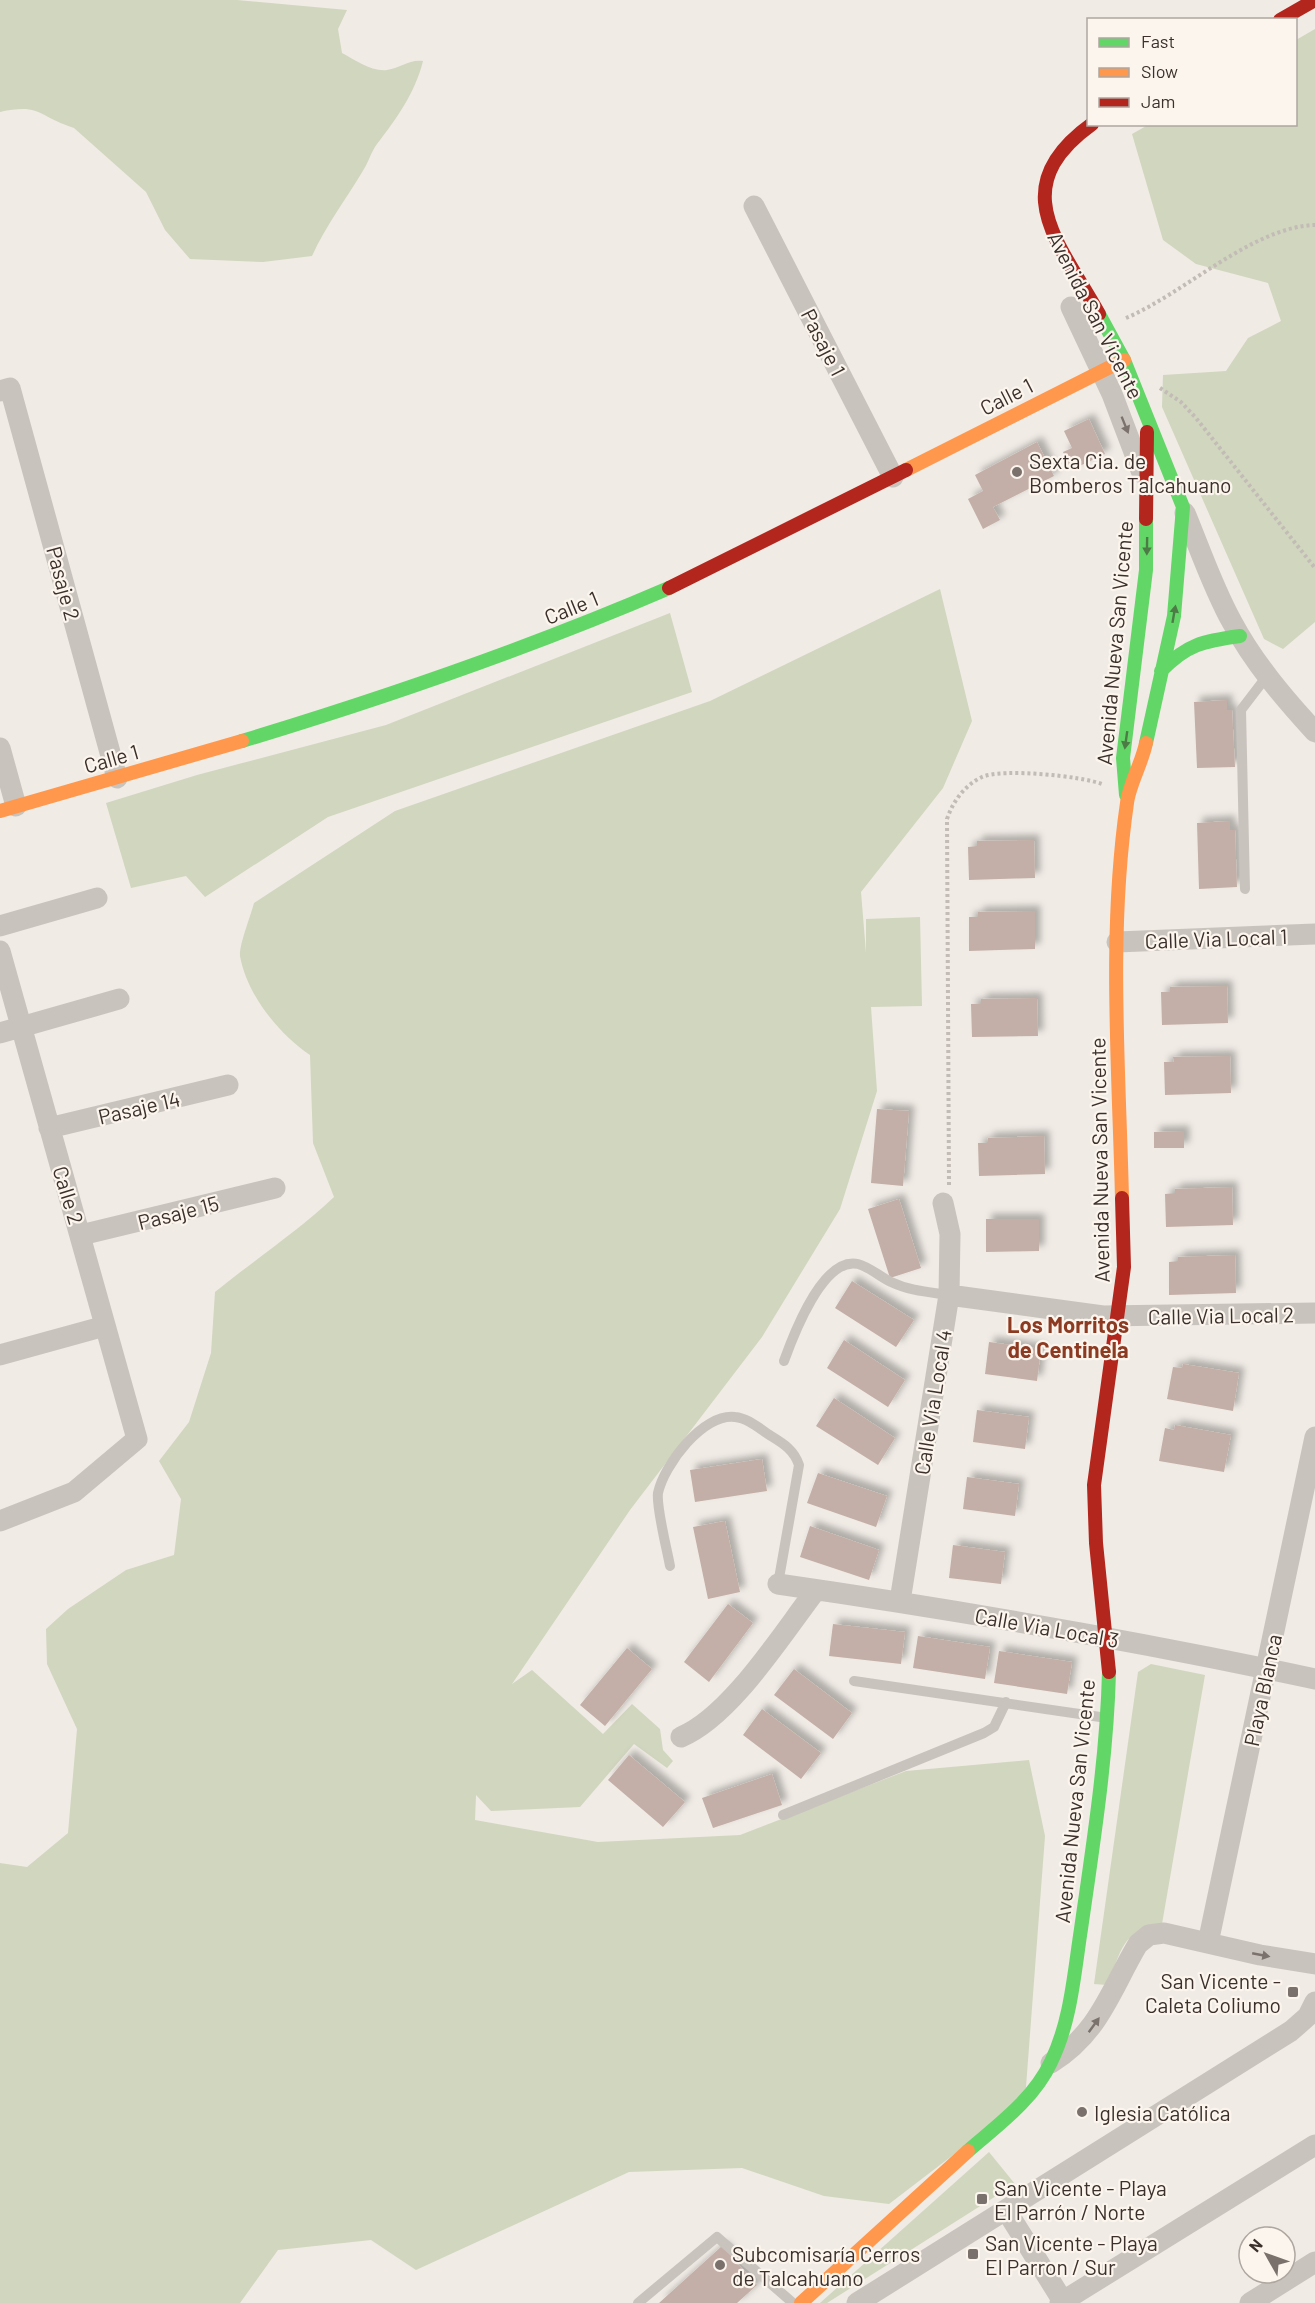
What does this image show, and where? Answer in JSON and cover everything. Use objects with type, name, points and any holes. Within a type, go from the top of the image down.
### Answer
[{"type":"street","points":[[1284,18],[1315,0]]},
{"type":"street","name":"Avenida San Vicente","points":[[1089,126],[1071,139],[1060,151],[1048,174],[1044,198],[1046,214],[1057,245],[1124,360],[1221,601],[1240,636],[1267,676],[1315,732]]},
{"type":"street","name":"Pasaje 1","points":[[754,206],[893,477]]},
{"type":"street","points":[[1071,307],[1102,371],[1147,488]]},
{"type":"street","name":"Calle 1","points":[[8,808],[316,719],[501,657],[704,573],[1124,360]]},
{"type":"street","name":"Pasaje 2","points":[[5,389],[117,778]]},
{"type":"street","name":"Avenida Nueva San Vicente","points":[[801,2303],[1035,2090],[1060,2042],[1072,1996],[1107,1718],[1109,1677],[1107,1636],[1096,1543],[1094,1485],[1099,1434],[1119,1317],[1124,1267],[1117,942],[1120,871],[1127,800],[1123,781],[1123,758],[1145,581],[1148,417]]},
{"type":"street","name":"Avenida Nueva San Vicente","points":[[1127,800],[1142,766],[1179,580],[1183,507]]},
{"type":"street","points":[[1161,670],[1176,654],[1191,644],[1240,636]]},
{"type":"street","points":[[0,748],[8,808]]},
{"type":"street","points":[[0,926],[97,898]]},
{"type":"street","name":"Calle Via Local 1","points":[[1117,942],[1315,934]]},
{"type":"street","name":"Calle 2","points":[[0,951],[137,1439],[74,1492],[0,1521]]},
{"type":"street","points":[[0,1033],[119,999]]},
{"type":"street","name":"Pasaje 14","points":[[49,1128],[228,1085]]},
{"type":"street","name":"Pasaje 15","points":[[81,1235],[275,1188]]},
{"type":"street","name":"Calle Via Local 4","points":[[900,1601],[949,1294],[950,1234],[943,1203]]},
{"type":"street","name":"Calle Via Local 2","points":[[949,1294],[1119,1317],[1315,1313]]},
{"type":"street","points":[[0,1355],[105,1326]]},
{"type":"street","name":"Playa Blanca","points":[[1208,1943],[1315,1437]]},
{"type":"street","name":"Calle Via Local 3","points":[[778,1584],[900,1601],[1107,1636],[1315,1679]]},
{"type":"street","points":[[681,1737],[704,1725],[727,1704],[816,1590]]},
{"type":"street","points":[[1051,2063],[1067,2053],[1090,2031],[1143,1938],[1164,1933],[1315,1964]]},
{"type":"street","points":[[857,2303],[1291,2031],[1308,2016],[1315,2005]]},
{"type":"street","points":[[1006,2210],[1062,2302],[1315,2145]]},
{"type":"street","points":[[1250,2303],[1315,2262]]},
{"type":"lane","points":[[1245,889],[1242,710],[1267,676]]},
{"type":"lane","points":[[784,1361],[792,1336],[814,1297],[825,1282],[845,1265],[858,1264],[890,1282],[916,1291],[949,1294]]},
{"type":"lane","points":[[670,1566],[658,1495],[668,1468],[686,1442],[717,1419],[735,1417],[751,1423],[787,1446],[799,1465],[778,1584]]},
{"type":"lane","points":[[854,1681],[1006,1701],[1107,1718]]},
{"type":"lane","points":[[783,1815],[984,1733],[994,1727],[1006,1701]]},
{"type":"lane","points":[[638,2303],[717,2237],[793,2303]]},
{"type":"path","points":[[1106,326],[1157,304],[1267,237],[1292,228],[1315,225]]},
{"type":"path","points":[[1135,387],[1158,387],[1189,409],[1315,568]]},
{"type":"path","points":[[943,1203],[950,1177],[947,819],[950,810],[958,796],[974,782],[996,774],[1080,777],[1103,785],[1127,800]]},
{"type":"green space","points":[[0,0],[237,0],[347,10],[338,29],[342,53],[364,65],[381,70],[392,69],[413,61],[423,61],[420,73],[404,105],[375,147],[312,256],[263,262],[190,259],[165,230],[146,192],[74,128],[32,110],[0,112]]},
{"type":"green space","points":[[1315,29],[1315,622],[1283,649],[1264,639],[1162,407],[1163,375],[1226,371],[1248,338],[1281,321],[1268,283],[1196,264],[1163,240],[1132,134],[1146,126],[1297,126],[1297,39]]},
{"type":"green space","points":[[940,589],[972,721],[943,788],[861,892],[866,953],[866,919],[920,917],[922,1006],[871,1007],[877,1091],[840,1209],[762,1337],[630,1510],[512,1684],[532,1670],[603,1734],[632,1704],[660,1729],[663,1750],[673,1761],[667,1768],[634,1744],[580,1807],[491,1811],[476,1795],[475,1820],[598,1842],[740,1835],[906,1771],[1029,1760],[1045,1836],[1025,2100],[889,2204],[824,2196],[742,2168],[629,2172],[416,2270],[371,2240],[278,2250],[240,2303],[0,2303],[0,1863],[27,1867],[68,1833],[77,1729],[47,1664],[46,1629],[68,1609],[126,1570],[174,1555],[181,1499],[159,1461],[189,1422],[211,1353],[215,1292],[334,1197],[313,1143],[310,1055],[276,1025],[257,999],[244,971],[240,951],[254,903],[395,811],[710,701]]},
{"type":"green space","points":[[670,613],[692,692],[328,817],[205,897],[186,876],[131,888],[106,803],[197,775],[386,725]]},
{"type":"green space","points":[[1151,1664],[1205,1675],[1162,1924],[1138,1931],[1131,1937],[1120,1952],[1107,1985],[1094,1984],[1138,1672]]},
{"type":"green space","points":[[989,2152],[1015,2184],[827,2303],[820,2303]]},
{"type":"building","points":[[1089,419],[1105,454],[1071,470],[1063,452],[1072,448],[1064,431]]},
{"type":"building","points":[[1037,442],[1054,476],[993,507],[1000,520],[983,529],[968,499],[983,491],[975,475]]},
{"type":"building","points":[[1227,700],[1227,710],[1232,710],[1235,767],[1197,768],[1194,702]]},
{"type":"building","points":[[1230,821],[1230,830],[1235,830],[1237,887],[1199,889],[1197,823]]},
{"type":"building","points":[[1034,840],[1035,878],[969,880],[968,847],[977,846],[977,841]]},
{"type":"building","points":[[1035,911],[1035,949],[969,951],[969,917],[978,917],[978,912]]},
{"type":"building","points":[[1227,986],[1228,1023],[1162,1025],[1161,992],[1170,992],[1170,987]]},
{"type":"building","points":[[1037,998],[1038,1036],[972,1037],[971,1004],[981,1004],[981,999]]},
{"type":"building","points":[[1230,1056],[1231,1093],[1165,1095],[1164,1062],[1174,1062],[1173,1057]]},
{"type":"building","points":[[877,1109],[909,1111],[903,1186],[871,1183]]},
{"type":"building","points":[[1184,1131],[1184,1148],[1154,1148],[1154,1132]]},
{"type":"building","points":[[1044,1136],[1045,1174],[979,1176],[978,1143],[987,1143],[988,1138]]},
{"type":"building","points":[[1232,1187],[1233,1225],[1166,1227],[1165,1194],[1175,1193],[1175,1189]]},
{"type":"building","points":[[899,1199],[921,1268],[890,1278],[868,1209]]},
{"type":"building","points":[[986,1219],[1039,1219],[1039,1251],[986,1252]]},
{"type":"building","points":[[1235,1255],[1236,1293],[1169,1295],[1169,1262],[1178,1261],[1178,1257]]},
{"type":"building","points":[[852,1281],[914,1320],[896,1347],[835,1308]]},
{"type":"building","points":[[844,1340],[905,1380],[888,1407],[827,1368]]},
{"type":"building","points":[[989,1342],[1041,1349],[1037,1381],[985,1374]]},
{"type":"building","points":[[1183,1364],[1239,1373],[1233,1411],[1167,1399],[1173,1367],[1182,1368]]},
{"type":"building","points":[[834,1398],[895,1438],[878,1465],[816,1426]]},
{"type":"building","points":[[977,1410],[1029,1417],[1025,1449],[973,1442]]},
{"type":"building","points":[[1175,1425],[1231,1435],[1224,1472],[1159,1461],[1165,1428],[1174,1430]]},
{"type":"building","points":[[762,1459],[767,1491],[695,1502],[690,1470]]},
{"type":"building","points":[[818,1473],[887,1496],[876,1527],[807,1503]]},
{"type":"building","points":[[967,1477],[1019,1484],[1015,1516],[963,1509]]},
{"type":"building","points":[[725,1521],[740,1592],[708,1599],[693,1527]]},
{"type":"building","points":[[810,1526],[879,1550],[869,1580],[800,1557]]},
{"type":"building","points":[[953,1545],[1005,1552],[1001,1584],[949,1578]]},
{"type":"building","points":[[728,1604],[753,1623],[709,1682],[684,1662]]},
{"type":"building","points":[[833,1624],[905,1632],[901,1664],[829,1656]]},
{"type":"building","points":[[918,1636],[990,1647],[985,1679],[913,1668]]},
{"type":"building","points":[[627,1648],[652,1669],[605,1726],[580,1705]]},
{"type":"building","points":[[999,1651],[1072,1662],[1067,1694],[994,1683]]},
{"type":"building","points":[[794,1669],[852,1713],[833,1739],[774,1695]]},
{"type":"building","points":[[762,1709],[821,1753],[801,1779],[743,1735]]},
{"type":"building","points":[[629,1755],[685,1802],[663,1827],[608,1780]]},
{"type":"building","points":[[772,1774],[782,1805],[713,1828],[702,1798]]},
{"type":"building","name":"Subcomisaría Cerros de Talcahuano","points":[[722,2246],[757,2285],[737,2303],[659,2303]]},
{"type":"traffic: fast","points":[[1099,314],[1124,360],[1183,507],[1174,616],[1146,743]]},
{"type":"traffic: fast","points":[[1126,795],[1123,758],[1146,570],[1146,519]]},
{"type":"traffic: fast","points":[[242,741],[458,670],[564,631],[669,588]]},
{"type":"traffic: fast","points":[[1161,671],[1179,655],[1197,645],[1240,636]]},
{"type":"traffic: fast","points":[[968,2151],[1014,2111],[1035,2088],[1051,2062],[1063,2030],[1074,1980],[1099,1801],[1109,1672]]},
{"type":"traffic: slow","points":[[906,470],[1124,360]]},
{"type":"traffic: slow","points":[[0,811],[242,741]]},
{"type":"traffic: slow","points":[[1122,1198],[1116,1000],[1118,901],[1128,796],[1146,743]]},
{"type":"traffic: slow","points":[[801,2303],[968,2151]]},
{"type":"traffic: jam","points":[[1284,18],[1315,0]]},
{"type":"traffic: jam","points":[[1090,126],[1065,148],[1050,171],[1045,194],[1048,216],[1056,240],[1099,314]]},
{"type":"traffic: jam","points":[[1146,519],[1147,432]]},
{"type":"traffic: jam","points":[[669,588],[906,470]]},
{"type":"traffic: jam","points":[[1109,1672],[1096,1543],[1094,1485],[1124,1267],[1122,1198]]},
{"type":"place","name":"Sexta Cia. de Bomberos Talcahuano","points":[[1017,472]]},
{"type":"place","name":"San Vicente - Caleta Coliumo","points":[[1293,1992]]},
{"type":"place","name":"Iglesia Católica","points":[[1082,2112]]},
{"type":"place","name":"San Vicente - Playa El Parrón / Norte","points":[[982,2199]]},
{"type":"place","name":"San Vicente - Playa El Parron / Sur","points":[[973,2254]]},
{"type":"place","name":"Subcomisaría Cerros de Talcahuano","points":[[720,2265]]},
{"type":"district","name":"Los Morritos de Centinela","points":[[1068,1336]]}]
